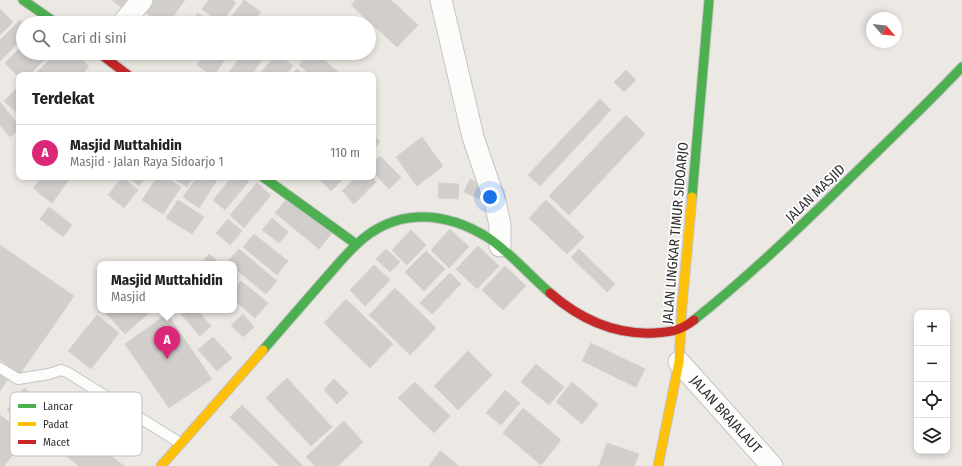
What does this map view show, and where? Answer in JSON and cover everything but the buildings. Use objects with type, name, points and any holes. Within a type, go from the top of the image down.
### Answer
[{"type":"street","points":[[23,0],[46,16]]},
{"type":"street","points":[[129,16],[142,0]]},
{"type":"street","points":[[442,0],[473,137],[495,202],[500,225],[500,246]]},
{"type":"street","name":"JALAN LINGKAR TIMUR SIDOARJO","points":[[658,466],[679,362],[680,330],[709,0]]},
{"type":"street","points":[[108,60],[124,72]]},
{"type":"street","name":"JALAN MASJID","points":[[680,330],[766,260],[931,101],[962,67]]},
{"type":"street","points":[[267,180],[356,244]]},
{"type":"street","points":[[162,466],[180,443],[356,244],[386,224],[400,220],[414,217],[445,218],[475,228],[500,246],[564,305],[588,320],[609,329],[627,333],[643,334],[680,330]]},
{"type":"street","name":"JALAN BRAJALAUT","points":[[679,362],[772,466]]},
{"type":"lane","points":[[0,368],[18,379],[49,374],[61,370],[67,372],[99,392]]},
{"type":"lane","points":[[142,419],[180,443]]},
{"type":"traffic: fast","points":[[23,0],[46,16]]},
{"type":"traffic: fast","points":[[692,197],[709,0]]},
{"type":"traffic: fast","points":[[694,320],[734,287],[791,235],[962,67]]},
{"type":"traffic: fast","points":[[267,180],[356,244]]},
{"type":"traffic: fast","points":[[263,350],[356,245],[371,233],[386,224],[403,219],[419,217],[436,218],[470,228],[487,237],[504,250],[550,293]]},
{"type":"traffic: slow","points":[[658,466],[679,362],[682,306],[692,197]]},
{"type":"traffic: slow","points":[[161,466],[263,350]]},
{"type":"traffic: jam","points":[[108,60],[124,72]]},
{"type":"traffic: jam","points":[[550,293],[586,318],[598,324],[625,331],[639,333],[670,331],[680,329],[694,320]]},
{"type":"place","name":"Masjid Muttahidin","points":[[167,359]]}]
